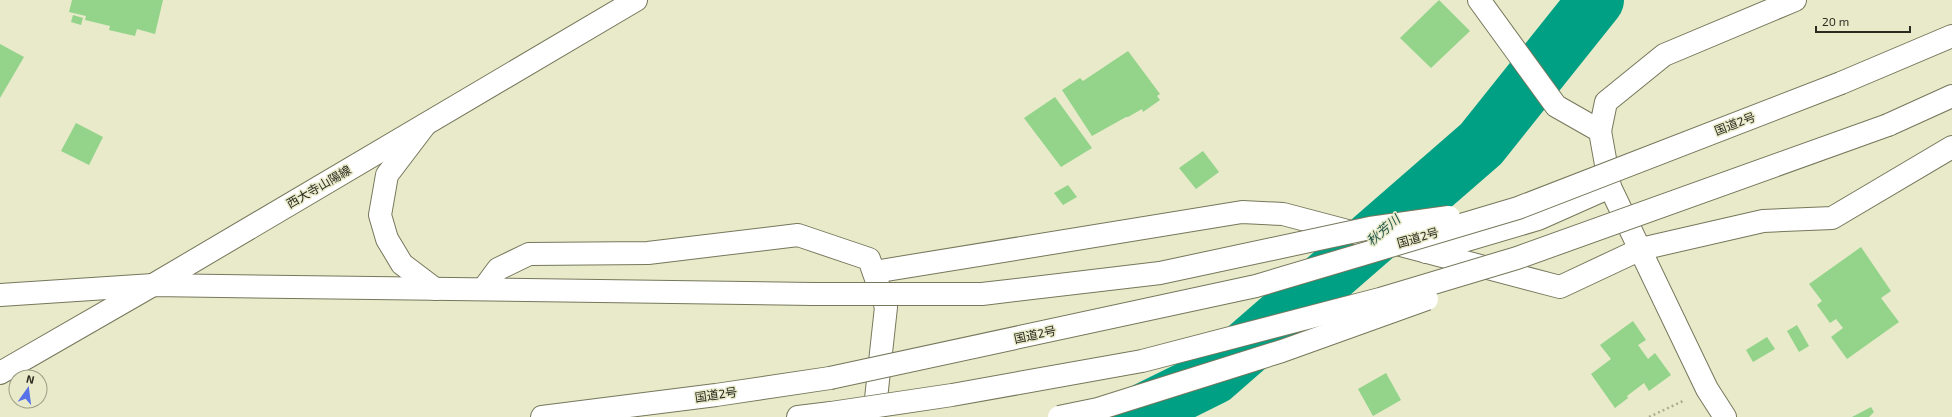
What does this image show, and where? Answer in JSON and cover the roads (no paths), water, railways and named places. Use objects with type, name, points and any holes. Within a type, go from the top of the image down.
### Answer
[{"type":"main road","name":"西大寺山陽線","points":[[0,373],[636,0]]},
{"type":"main road","points":[[1479,0],[1556,106],[1600,131]]},
{"type":"main road","points":[[1725,417],[1707,389],[1610,187],[1600,131],[1606,102],[1664,55],[1795,0]]},
{"type":"main road","name":"国道2号","points":[[542,417],[716,395],[830,378],[1256,286],[1518,208],[1840,83],[1952,36]]},
{"type":"main road","points":[[798,417],[952,395],[1142,361],[1380,299],[1517,258],[1888,125],[1952,96]]},
{"type":"main road","points":[[425,125],[387,175],[380,215],[387,239],[402,264],[435,289]]},
{"type":"main road","points":[[874,272],[1242,212],[1283,214],[1420,252],[1560,287],[1641,249],[1764,221],[1832,218],[1952,147]]},
{"type":"main road","points":[[1420,252],[1538,219],[1610,187]]},
{"type":"main road","name":"国道2号","points":[[0,295],[152,285],[435,289],[484,288],[813,294],[982,294],[1144,275],[1370,228],[1518,208]]},
{"type":"main road","points":[[484,288],[498,269],[529,254],[648,253],[798,235],[870,259],[886,307],[874,417]]},
{"type":"main road","points":[[1060,417],[1098,409],[1282,351],[1427,299],[1517,258]]},
{"type":"waterway","name":"秋芳川","points":[[1132,417],[1213,377],[1481,144],[1596,0]]}]
